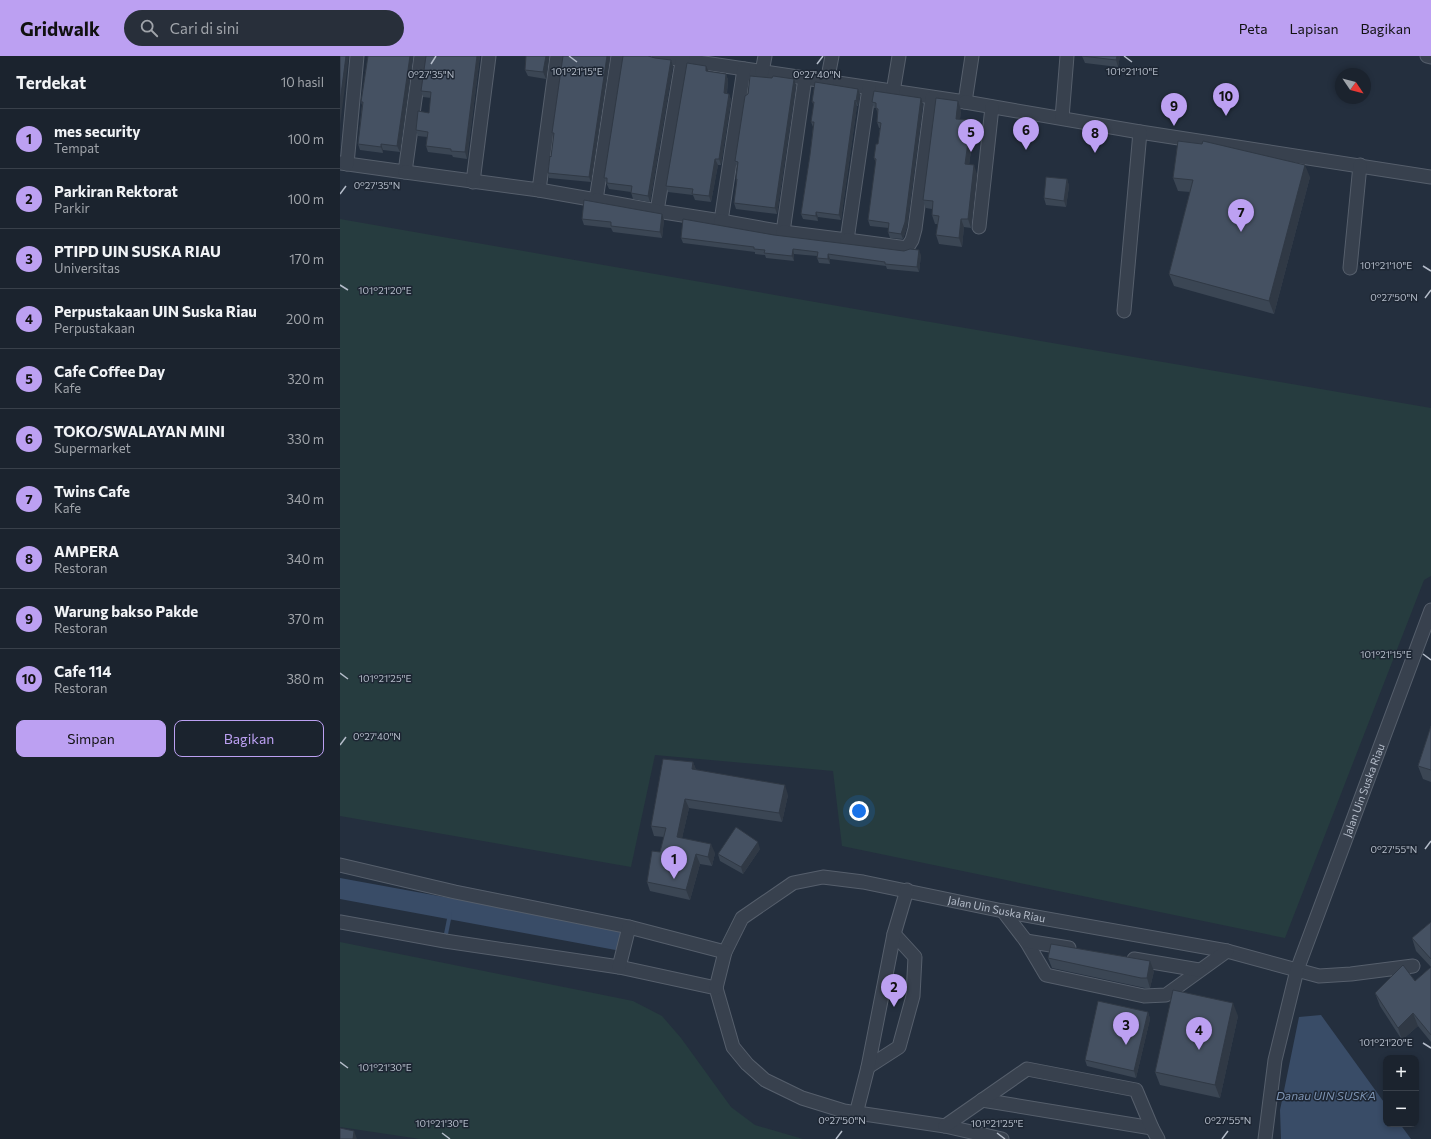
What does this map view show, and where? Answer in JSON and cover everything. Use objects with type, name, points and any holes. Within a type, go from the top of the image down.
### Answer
[{"type":"street","points":[[357,56],[344,164],[539,190],[783,232],[907,248],[912,240],[915,228],[932,98]]},
{"type":"street","points":[[405,172],[421,56]]},
{"type":"street","points":[[473,182],[489,56]]},
{"type":"street","points":[[539,190],[557,56]]},
{"type":"street","points":[[596,200],[618,56]]},
{"type":"street","points":[[658,56],[683,58],[762,72],[965,102],[1140,132],[1431,177]]},
{"type":"street","points":[[762,72],[765,56]]},
{"type":"street","points":[[828,82],[832,56]]},
{"type":"street","points":[[893,92],[899,56]]},
{"type":"street","points":[[965,102],[972,56]]},
{"type":"street","points":[[1062,118],[1067,56]]},
{"type":"street","points":[[657,211],[683,58]]},
{"type":"street","points":[[721,221],[744,69]]},
{"type":"street","points":[[783,232],[805,78]]},
{"type":"street","points":[[847,240],[869,88]]},
{"type":"street","points":[[979,227],[992,107]]},
{"type":"street","points":[[1124,311],[1140,132]]},
{"type":"street","points":[[1350,268],[1360,165]]},
{"type":"street","name":"Jalan Uin Suska Riau","points":[[1265,1139],[1275,1060],[1297,970],[1431,610]]},
{"type":"street","points":[[340,865],[628,931],[682,941],[725,952]]},
{"type":"street","name":"Jalan Uin Suska Riau","points":[[716,988],[725,952],[742,918],[793,883],[823,877],[907,890],[1003,910],[1227,951],[1297,970]]},
{"type":"street","points":[[856,1114],[868,1067],[894,934],[907,890]]},
{"type":"street","points":[[1003,910],[1026,941],[1046,975],[1144,996],[1166,995],[1227,951]]},
{"type":"street","points":[[340,922],[444,941],[620,963],[670,978],[716,988],[733,1047],[747,1064],[765,1080],[802,1098],[856,1114],[945,1126],[1002,1139]]},
{"type":"street","points":[[620,963],[628,931]]},
{"type":"street","points":[[868,1067],[899,1047],[913,996],[915,957],[894,934]]},
{"type":"street","points":[[1026,941],[1081,950]]},
{"type":"street","points":[[1120,957],[1199,970]]},
{"type":"street","points":[[1297,970],[1319,976],[1351,974],[1413,966]]},
{"type":"street","points":[[945,1126],[1027,1069],[1136,1090],[1155,1134]]},
{"type":"street","points":[[982,1100],[1155,1134]]},
{"type":"green space","points":[[340,219],[1431,408],[1431,576],[1424,580],[1285,938],[842,846],[833,771],[655,755],[631,867],[340,816]]},
{"type":"green space","points":[[340,942],[633,1001],[662,1016],[681,1038],[731,1107],[755,1125],[803,1139],[420,1139],[340,1127]]},
{"type":"water","points":[[340,878],[626,930],[621,951],[340,899]]},
{"type":"water","name":"Danau UIN SUSKA","points":[[1321,1015],[1383,1101],[1383,1127],[1402,1127],[1411,1139],[1281,1139],[1280,1110],[1299,1017]]},
{"type":"building","points":[[340,56],[346,56],[340,102]]},
{"type":"building","points":[[368,56],[410,56],[397,146],[381,144],[381,147],[358,144],[363,102],[361,102]]},
{"type":"building","points":[[426,56],[477,56],[465,152],[426,146],[428,132],[416,130],[418,111],[429,113],[431,92],[421,91]]},
{"type":"building","points":[[526,56],[546,56],[543,72],[525,70]]},
{"type":"building","points":[[563,56],[607,56],[589,177],[548,173]]},
{"type":"building","points":[[623,56],[648,56],[671,60],[648,196],[631,193],[632,186],[607,183],[607,178],[604,178]]},
{"type":"building","points":[[1082,56],[1117,56],[1116,60]]},
{"type":"building","points":[[687,63],[706,66],[706,71],[726,74],[724,93],[729,94],[719,159],[715,159],[709,196],[692,194],[693,189],[666,186]]},
{"type":"building","points":[[750,76],[772,78],[773,76],[794,79],[775,208],[734,203],[738,162],[735,161],[745,96],[748,94]]},
{"type":"building","points":[[815,82],[858,89],[856,101],[855,100],[839,215],[816,212],[816,216],[801,214],[814,122],[811,122]]},
{"type":"building","points":[[874,91],[921,98],[905,222],[901,234],[888,232],[889,223],[868,220],[876,159],[874,158],[881,123],[877,122],[878,109],[876,108],[876,103],[872,102]]},
{"type":"building","points":[[936,98],[958,101],[956,119],[971,120],[965,164],[974,165],[968,219],[961,219],[959,238],[936,235],[939,216],[932,215],[933,201],[923,200]]},
{"type":"building","points":[[1178,141],[1202,144],[1203,141],[1305,165],[1269,301],[1169,274],[1193,180],[1173,178]]},
{"type":"building","points":[[1046,177],[1067,179],[1064,201],[1044,198]]},
{"type":"building","points":[[584,200],[662,214],[660,232],[611,226],[611,222],[582,219]]},
{"type":"building","points":[[683,219],[774,235],[904,251],[910,249],[919,250],[917,267],[885,264],[885,262],[828,254],[828,259],[817,258],[818,252],[793,249],[792,256],[764,253],[765,250],[754,249],[754,247],[681,238]]},
{"type":"building","points":[[1431,726],[1431,770],[1418,766]]},
{"type":"building","points":[[663,759],[693,762],[692,769],[785,785],[779,813],[685,799],[677,837],[711,844],[708,857],[696,854],[686,890],[647,882],[652,851],[660,852],[666,828],[651,826]]},
{"type":"building","points":[[736,827],[758,842],[741,867],[718,854]]},
{"type":"building","points":[[1431,922],[1431,959],[1412,938]]},
{"type":"building","points":[[1051,944],[1150,961],[1147,978],[1048,958]]},
{"type":"building","points":[[1403,965],[1415,981],[1431,967],[1431,1035],[1413,1013],[1398,1028],[1375,993]]},
{"type":"building","points":[[1173,990],[1233,1003],[1215,1085],[1155,1072]]},
{"type":"building","points":[[1098,1001],[1148,1012],[1134,1071],[1085,1060]]},
{"type":"building","points":[[340,1128],[354,1131],[353,1139],[340,1139]]},
{"type":"waterway","points":[[445,939],[450,914]]},
{"type":"place","name":"Cafe 114","points":[[1226,116]]},
{"type":"place","name":"Warung bakso Pakde","points":[[1174,126]]},
{"type":"place","name":"TOKO/SWALAYAN MINI","points":[[1026,150]]},
{"type":"place","name":"Cafe Coffee Day","points":[[971,152]]},
{"type":"place","name":"AMPERA","points":[[1095,153]]},
{"type":"place","name":"Twins Cafe","points":[[1241,232]]},
{"type":"place","name":"mes security","points":[[674,879]]},
{"type":"place","name":"Parkiran Rektorat","points":[[894,1007]]},
{"type":"place","name":"PTIPD UIN SUSKA RIAU","points":[[1126,1045]]},
{"type":"place","name":"Perpustakaan UIN Suska Riau","points":[[1199,1050]]}]
